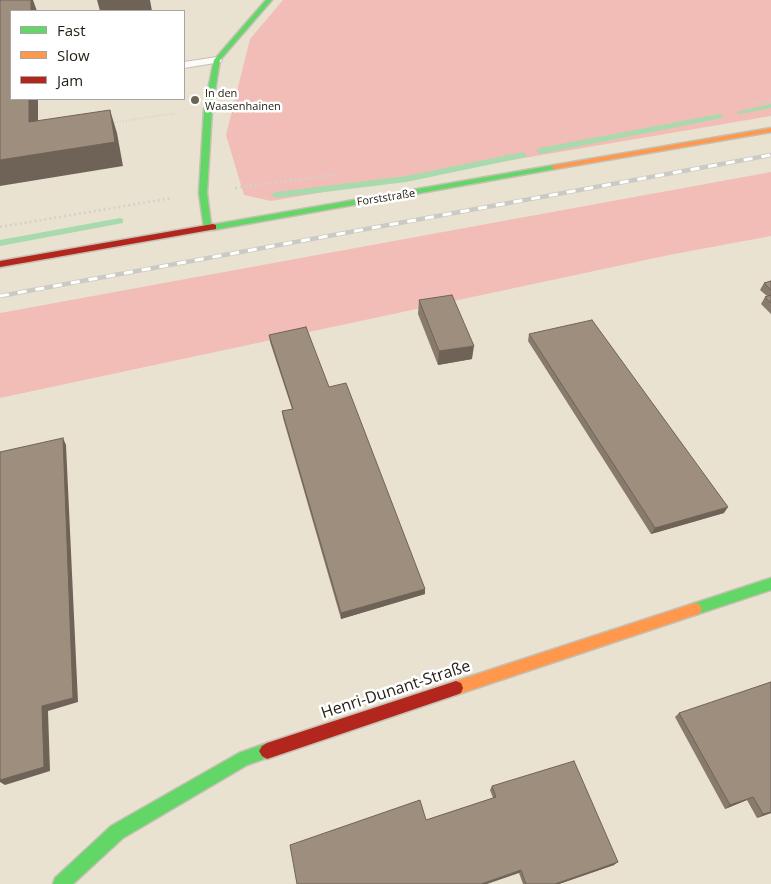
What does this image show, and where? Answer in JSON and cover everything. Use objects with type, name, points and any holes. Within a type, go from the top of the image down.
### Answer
[{"type":"street","points":[[207,226],[203,193],[208,110],[217,60],[269,0]]},
{"type":"street","name":"Forststraße","points":[[0,264],[207,226],[407,195],[771,130]]},
{"type":"street","name":"Henri-Dunant-Straße","points":[[61,884],[116,832],[244,758],[771,584]]},
{"type":"lane","points":[[185,65],[217,60]]},
{"type":"path","points":[[103,124],[184,112]]},
{"type":"shaded area","points":[[283,0],[771,0],[771,116],[271,201],[244,195],[226,135],[250,39]]},
{"type":"shaded area","points":[[771,172],[771,236],[669,255],[0,398],[0,313]]},
{"type":"building","points":[[0,0],[31,0],[31,10],[10,10],[10,100],[29,100],[29,122],[110,110],[115,142],[0,160]]},
{"type":"building","points":[[771,281],[771,290],[764,283]]},
{"type":"building","points":[[452,295],[474,346],[439,351],[419,300]]},
{"type":"building","points":[[771,295],[771,303],[765,297]]},
{"type":"building","points":[[592,320],[728,507],[655,528],[529,334]]},
{"type":"building","points":[[306,327],[329,387],[346,383],[425,589],[341,613],[282,411],[293,409],[269,335]]},
{"type":"building","points":[[63,438],[73,698],[42,706],[44,767],[0,780],[0,452]]},
{"type":"building","points":[[771,682],[771,812],[763,814],[753,797],[730,805],[679,713]]},
{"type":"building","points":[[574,761],[618,862],[555,884],[526,884],[521,870],[481,884],[297,884],[290,845],[420,800],[426,820],[496,797],[492,786]]},
{"type":"waterway","points":[[740,112],[771,106]]},
{"type":"waterway","points":[[540,151],[719,116]]},
{"type":"waterway","points":[[276,195],[406,179],[523,155]]},
{"type":"waterway","points":[[0,243],[120,221]]},
{"type":"railway","points":[[0,296],[771,155]]},
{"type":"traffic: fast","points":[[207,226],[203,193],[208,110],[217,60],[269,0]]},
{"type":"traffic: fast","points":[[213,227],[555,167]]},
{"type":"traffic: fast","points":[[695,609],[771,584]]},
{"type":"traffic: fast","points":[[61,884],[117,832],[244,758],[267,751]]},
{"type":"traffic: slow","points":[[555,167],[771,130]]},
{"type":"traffic: slow","points":[[456,688],[695,609]]},
{"type":"traffic: jam","points":[[0,264],[213,227]]},
{"type":"traffic: jam","points":[[267,751],[456,688]]},
{"type":"place","name":"In den Waasenhainen","points":[[195,100]]}]
